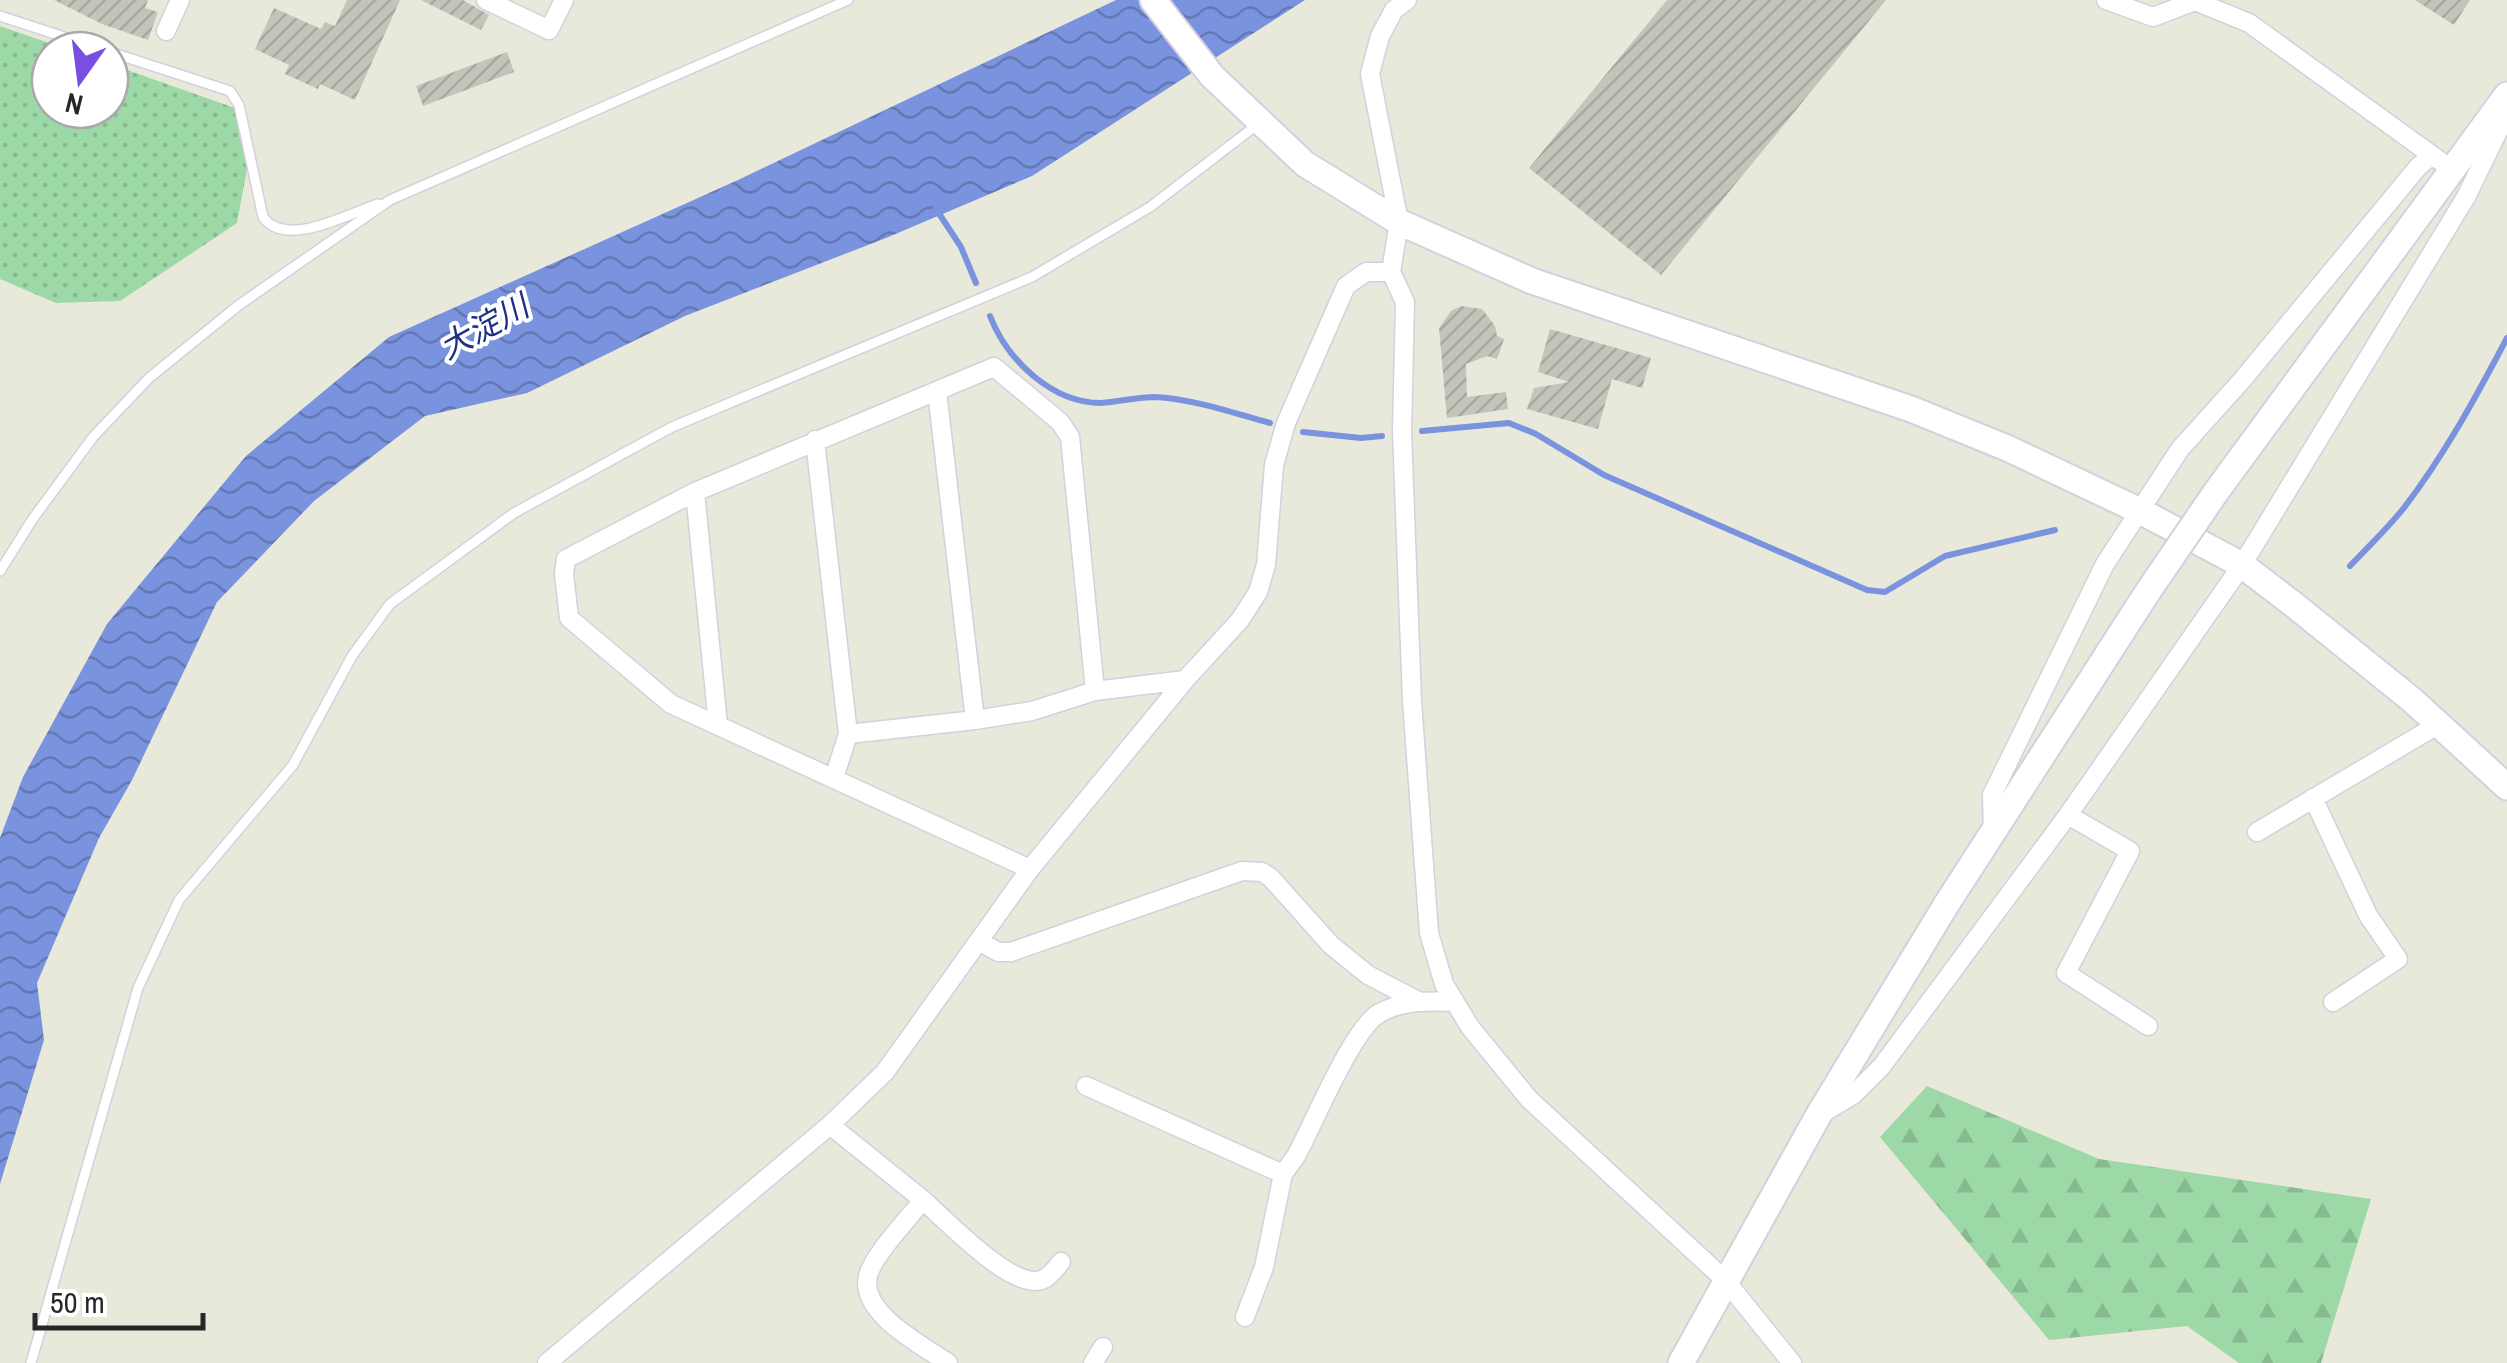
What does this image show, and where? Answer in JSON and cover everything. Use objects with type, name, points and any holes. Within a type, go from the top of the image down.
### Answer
[{"type":"street","points":[[166,32],[180,0]]},
{"type":"street","points":[[486,0],[550,30],[564,0]]},
{"type":"street","points":[[1153,0],[1212,76],[1304,164],[1399,222],[1532,281],[1911,409],[2007,448],[2140,511],[2242,566],[2502,775]]},
{"type":"street","points":[[1407,0],[1394,10],[1380,36],[1370,74],[1399,222],[1392,272],[1405,302],[1402,431],[1410,662],[1429,933],[1444,984],[1470,1027],[1529,1099],[1725,1280],[1792,1363]]},
{"type":"street","points":[[2106,0],[2153,17],[2195,0],[2249,23],[2442,162]]},
{"type":"street","points":[[1686,1360],[1725,1280],[1818,1116],[1993,832],[2149,590],[2442,162],[2507,94]]},
{"type":"street","points":[[1818,1116],[1854,1096],[1882,1066],[2068,815],[2242,566],[2466,197],[2507,113]]},
{"type":"street","points":[[1993,832],[1992,795],[2106,564],[2180,449],[2418,167],[2442,162]]},
{"type":"street","points":[[547,1363],[830,1126],[886,1072],[1030,869],[1185,680],[1240,620],[1258,592],[1266,565],[1274,464],[1286,423],[1346,286],[1366,272],[1392,272]]},
{"type":"street","points":[[1030,869],[671,704],[570,618],[564,574],[566,559],[695,492],[994,366],[1060,422],[1070,437],[1095,691]]},
{"type":"street","points":[[937,391],[975,720]]},
{"type":"street","points":[[814,440],[848,734],[834,778]]},
{"type":"street","points":[[695,492],[718,725]]},
{"type":"street","points":[[848,734],[1032,711],[1095,691],[1185,680]]},
{"type":"street","points":[[2256,832],[2439,724]]},
{"type":"street","points":[[2313,798],[2368,915],[2398,959],[2333,1002]]},
{"type":"street","points":[[2068,815],[2130,852],[2066,973],[2148,1026]]},
{"type":"street","points":[[979,941],[998,952],[1012,952],[1242,871],[1262,872],[1331,945],[1368,975],[1418,1001]]},
{"type":"street","points":[[1244,1317],[1264,1267],[1283,1174],[1361,1030],[1379,1013],[1418,1001],[1455,1002]]},
{"type":"street","points":[[1086,1086],[1283,1174]]},
{"type":"street","points":[[830,1126],[1005,1272],[1028,1281],[1044,1279],[1061,1262]]},
{"type":"street","points":[[923,1200],[868,1273],[866,1293],[887,1321],[948,1363]]},
{"type":"lane","points":[[130,58],[230,90],[239,105],[263,217],[269,225],[294,233],[390,200],[848,0]]},
{"type":"lane","points":[[0,16],[43,30]]},
{"type":"lane","points":[[31,1363],[138,988],[178,900],[293,765],[352,656],[390,604],[514,513],[672,427],[1032,277],[1150,207],[1254,117]]},
{"type":"lane","points":[[0,571],[93,437],[150,378],[239,304],[390,200]]},
{"type":"green space","points":[[0,26],[30,36],[30,130],[130,130],[130,71],[235,108],[247,169],[237,223],[120,301],[56,303],[0,279]]},
{"type":"green space","points":[[1927,1086],[2099,1159],[2371,1199],[2321,1363],[2239,1363],[2187,1326],[2049,1340],[1880,1137]]},
{"type":"water","name":"大淀川","points":[[1116,0],[1305,0],[1032,176],[685,316],[527,393],[425,416],[314,501],[217,602],[132,780],[99,838],[37,983],[44,1040],[0,1184],[0,838],[23,777],[107,624],[246,456],[389,337],[738,180]]},
{"type":"building","points":[[54,0],[148,0],[145,8],[158,12],[148,40],[130,34],[130,30],[102,24]]},
{"type":"building","points":[[347,0],[400,0],[355,100],[285,74],[289,65],[255,49],[274,8],[321,29],[325,22],[335,26]]},
{"type":"building","points":[[421,0],[463,0],[489,15],[481,30]]},
{"type":"building","points":[[1667,0],[1886,0],[1661,275],[1529,168]]},
{"type":"building","points":[[2415,0],[2470,0],[2454,25]]},
{"type":"building","points":[[507,52],[514,72],[423,106],[416,86]]},
{"type":"building","points":[[1461,306],[1482,309],[1495,326],[1497,336],[1504,339],[1497,359],[1487,356],[1466,364],[1467,397],[1506,392],[1508,409],[1447,418],[1439,328],[1451,311]]},
{"type":"building","points":[[1550,329],[1651,358],[1642,388],[1612,379],[1598,429],[1527,409],[1534,388],[1569,382],[1538,372]]},
{"type":"waterway","points":[[936,209],[961,247],[976,283]]},
{"type":"waterway","points":[[990,316],[1020,363],[1065,396],[1101,403],[1170,398],[1270,423]]},
{"type":"waterway","points":[[2350,566],[2397,516],[2432,468],[2507,338]]},
{"type":"waterway","points":[[1422,431],[1509,423],[1536,434],[1604,475],[1867,590],[1885,592],[1945,556],[2055,530]]},
{"type":"waterway","points":[[1303,432],[1361,438],[1382,436]]}]
